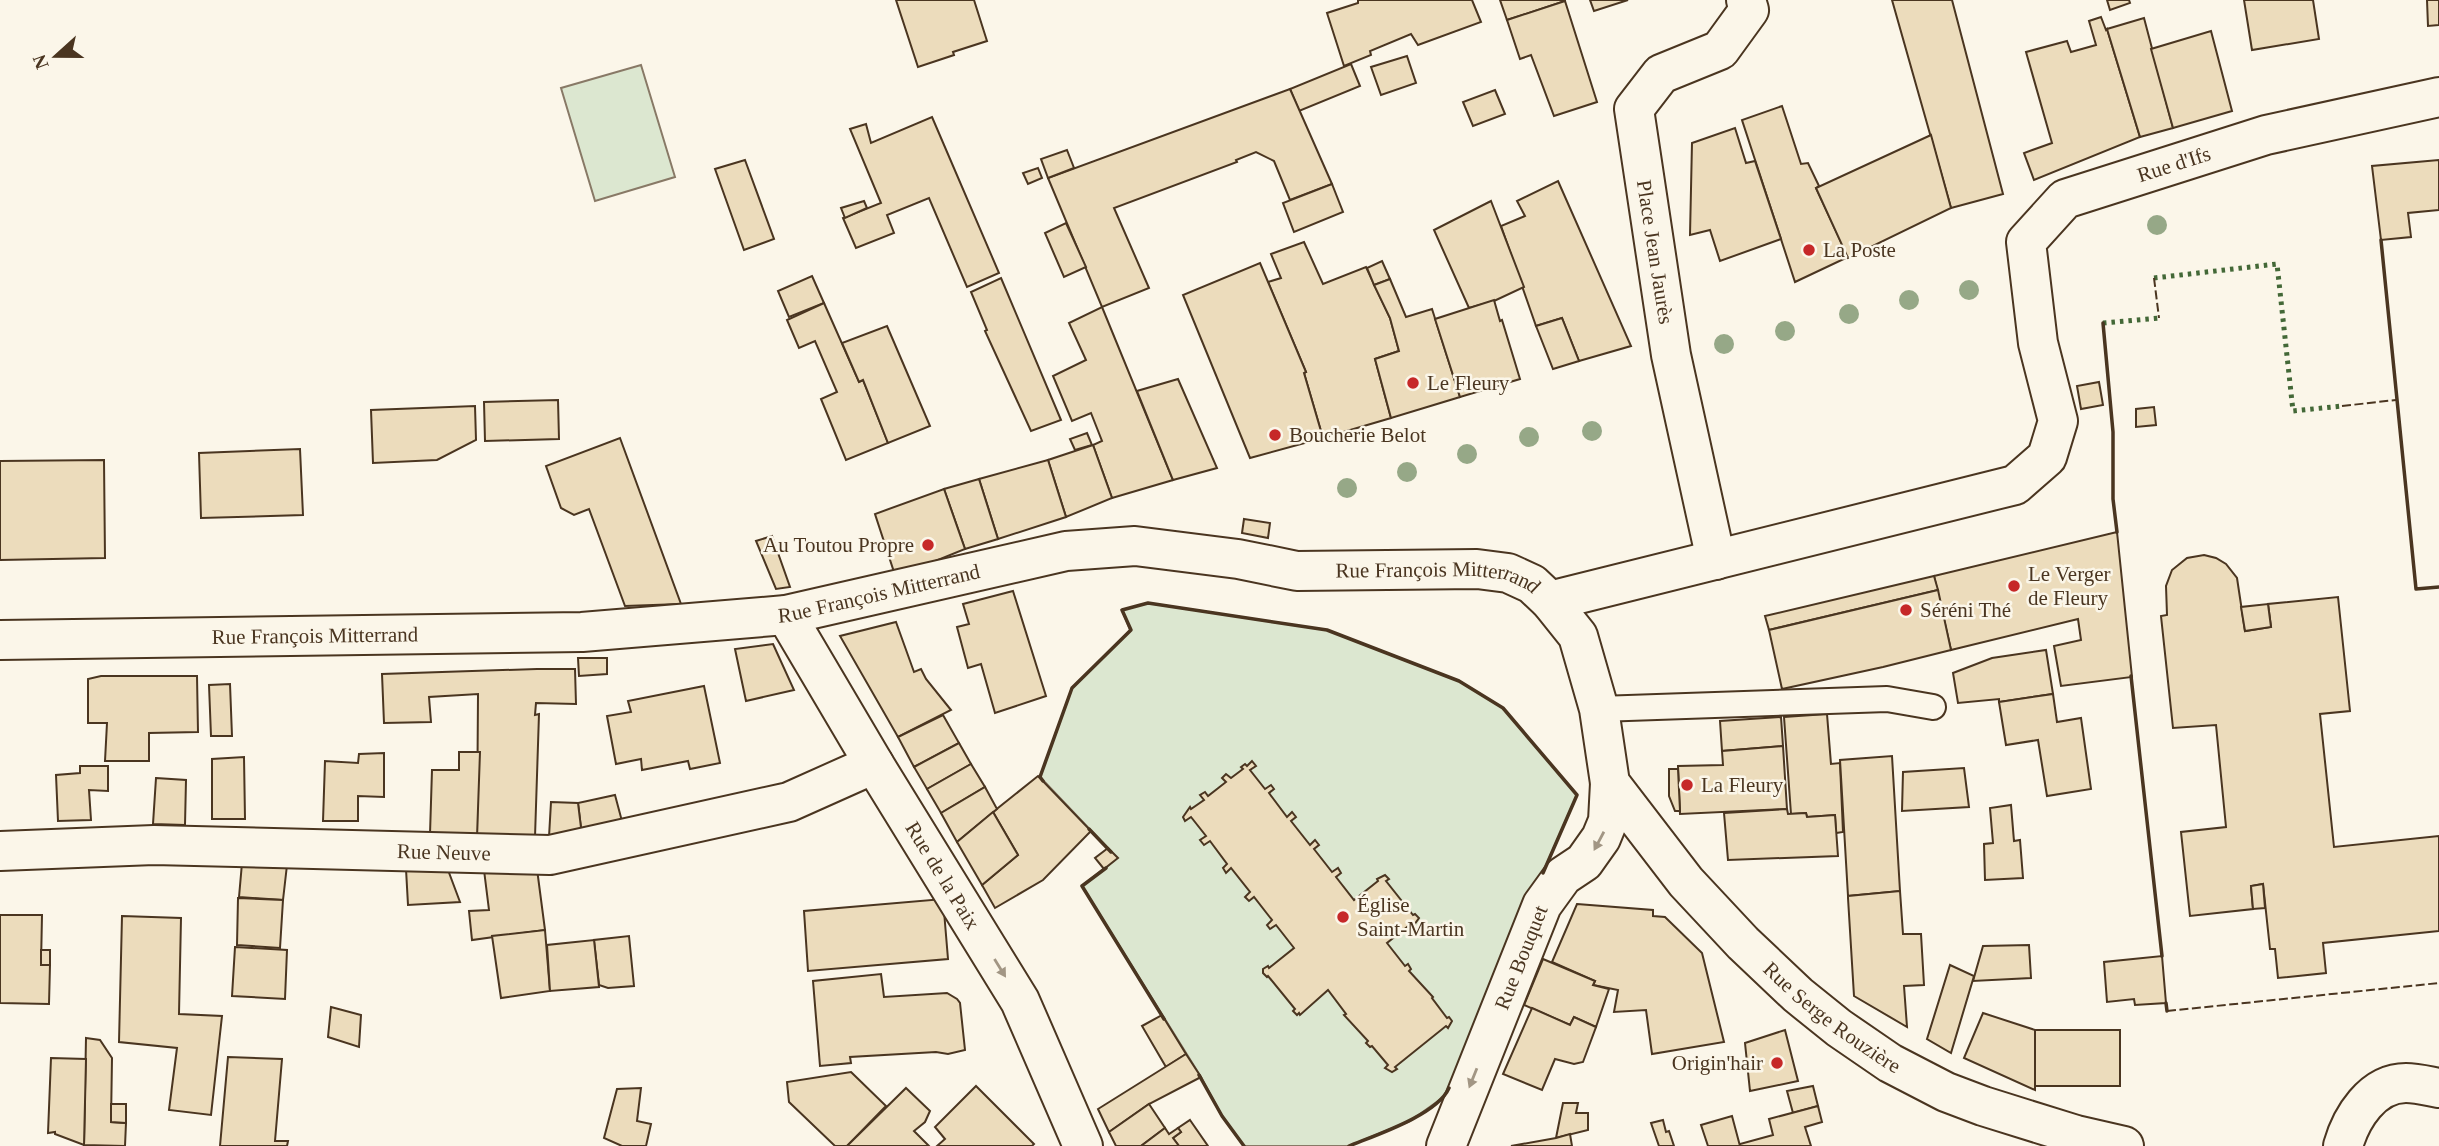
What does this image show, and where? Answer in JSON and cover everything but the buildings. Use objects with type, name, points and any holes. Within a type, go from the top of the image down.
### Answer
[{"type":"street","name":"Place Jean Jaurès","points":[[1716,559],[1671,355],[1634,109],[1661,74],[1720,50],[1749,10],[1746,0]]},
{"type":"street","name":"Rue d'Ifs","points":[[1716,559],[2015,485],[2047,457],[2058,421],[2038,343],[2026,242],[2065,199],[2266,135],[2439,97]]},
{"type":"street","name":"Rue François Mitterrand","points":[[0,640],[582,632],[786,615],[1066,551],[1135,546],[1238,559],[1297,571],[1477,569],[1507,573],[1532,584],[1550,601],[1578,636],[1599,709],[1610,783]]},
{"type":"street","points":[[1550,601],[1716,559]]},
{"type":"street","name":"Rue de la Paix","points":[[786,615],[1020,1001],[1083,1146]]},
{"type":"street","name":"Rue Neuve","points":[[0,851],[154,845],[550,855],[789,802],[874,764]]},
{"type":"street","name":"Rue Bouquet","points":[[1446,1146],[1542,905],[1563,876],[1584,862],[1601,838],[1608,821],[1610,783]]},
{"type":"street","name":"Rue Serge Rouzière","points":[[1610,783],[1707,906],[1798,995],[1839,1028],[1890,1063],[1946,1092],[2063,1131],[2124,1146]]},
{"type":"street","points":[[2343,1146],[2357,1112],[2372,1097],[2399,1084],[2439,1088]]},
{"type":"lane","points":[[1599,709],[1887,699],[1933,707]]},
{"type":"green space","points":[[641,65],[675,177],[595,201],[561,88]]},
{"type":"green space","points":[[1148,603],[1327,630],[1459,681],[1503,708],[1577,795],[1445,1096],[1410,1121],[1349,1146],[1244,1146],[1222,1116],[1201,1077],[1082,886],[1117,858],[1040,777],[1072,688],[1130,630],[1122,610]]},
{"type":"hedge","points":[[2154,278],[2277,264],[2293,411],[2342,406]]},
{"type":"hedge","points":[[2103,323],[2159,318]]},
{"type":"fence","points":[[2154,278],[2159,318]]},
{"type":"fence","points":[[2342,406],[2396,400]]},
{"type":"fence","points":[[2167,1011],[2439,983]]},
{"type":"wall","points":[[2381,240],[2416,589],[2439,587]]},
{"type":"wall","points":[[2103,323],[2113,432],[2113,499],[2117,532]]},
{"type":"wall","points":[[1043,781],[1040,777],[1072,688],[1131,630],[1122,610],[1148,603],[1327,630],[1459,681],[1503,708],[1577,795],[1543,873]]},
{"type":"wall","points":[[2131,676],[2162,956]]},
{"type":"wall","points":[[1089,829],[1111,852]]},
{"type":"wall","points":[[1106,868],[1082,886],[1164,1019]]},
{"type":"wall","points":[[2166,1003],[2167,1011]]},
{"type":"wall","points":[[1199,1075],[1222,1116],[1244,1146]]},
{"type":"wall","points":[[1349,1146],[1419,1115],[1432,1107],[1449,1088]]},
{"type":"place","name":"La Poste","points":[[1809,250]]},
{"type":"place","name":"Le Fleury","points":[[1413,383]]},
{"type":"place","name":"Boucherie Belot","points":[[1275,435]]},
{"type":"place","name":"Au Toutou Propre","points":[[928,545]]},
{"type":"place","name":"Le Verger de Fleury","points":[[2014,586]]},
{"type":"place","name":"Séréni Thé","points":[[1906,610]]},
{"type":"place","name":"La Fleury","points":[[1687,785]]},
{"type":"place","name":"Église Saint-Martin","points":[[1343,917]]},
{"type":"place","name":"Origin'hair","points":[[1777,1063]]}]
